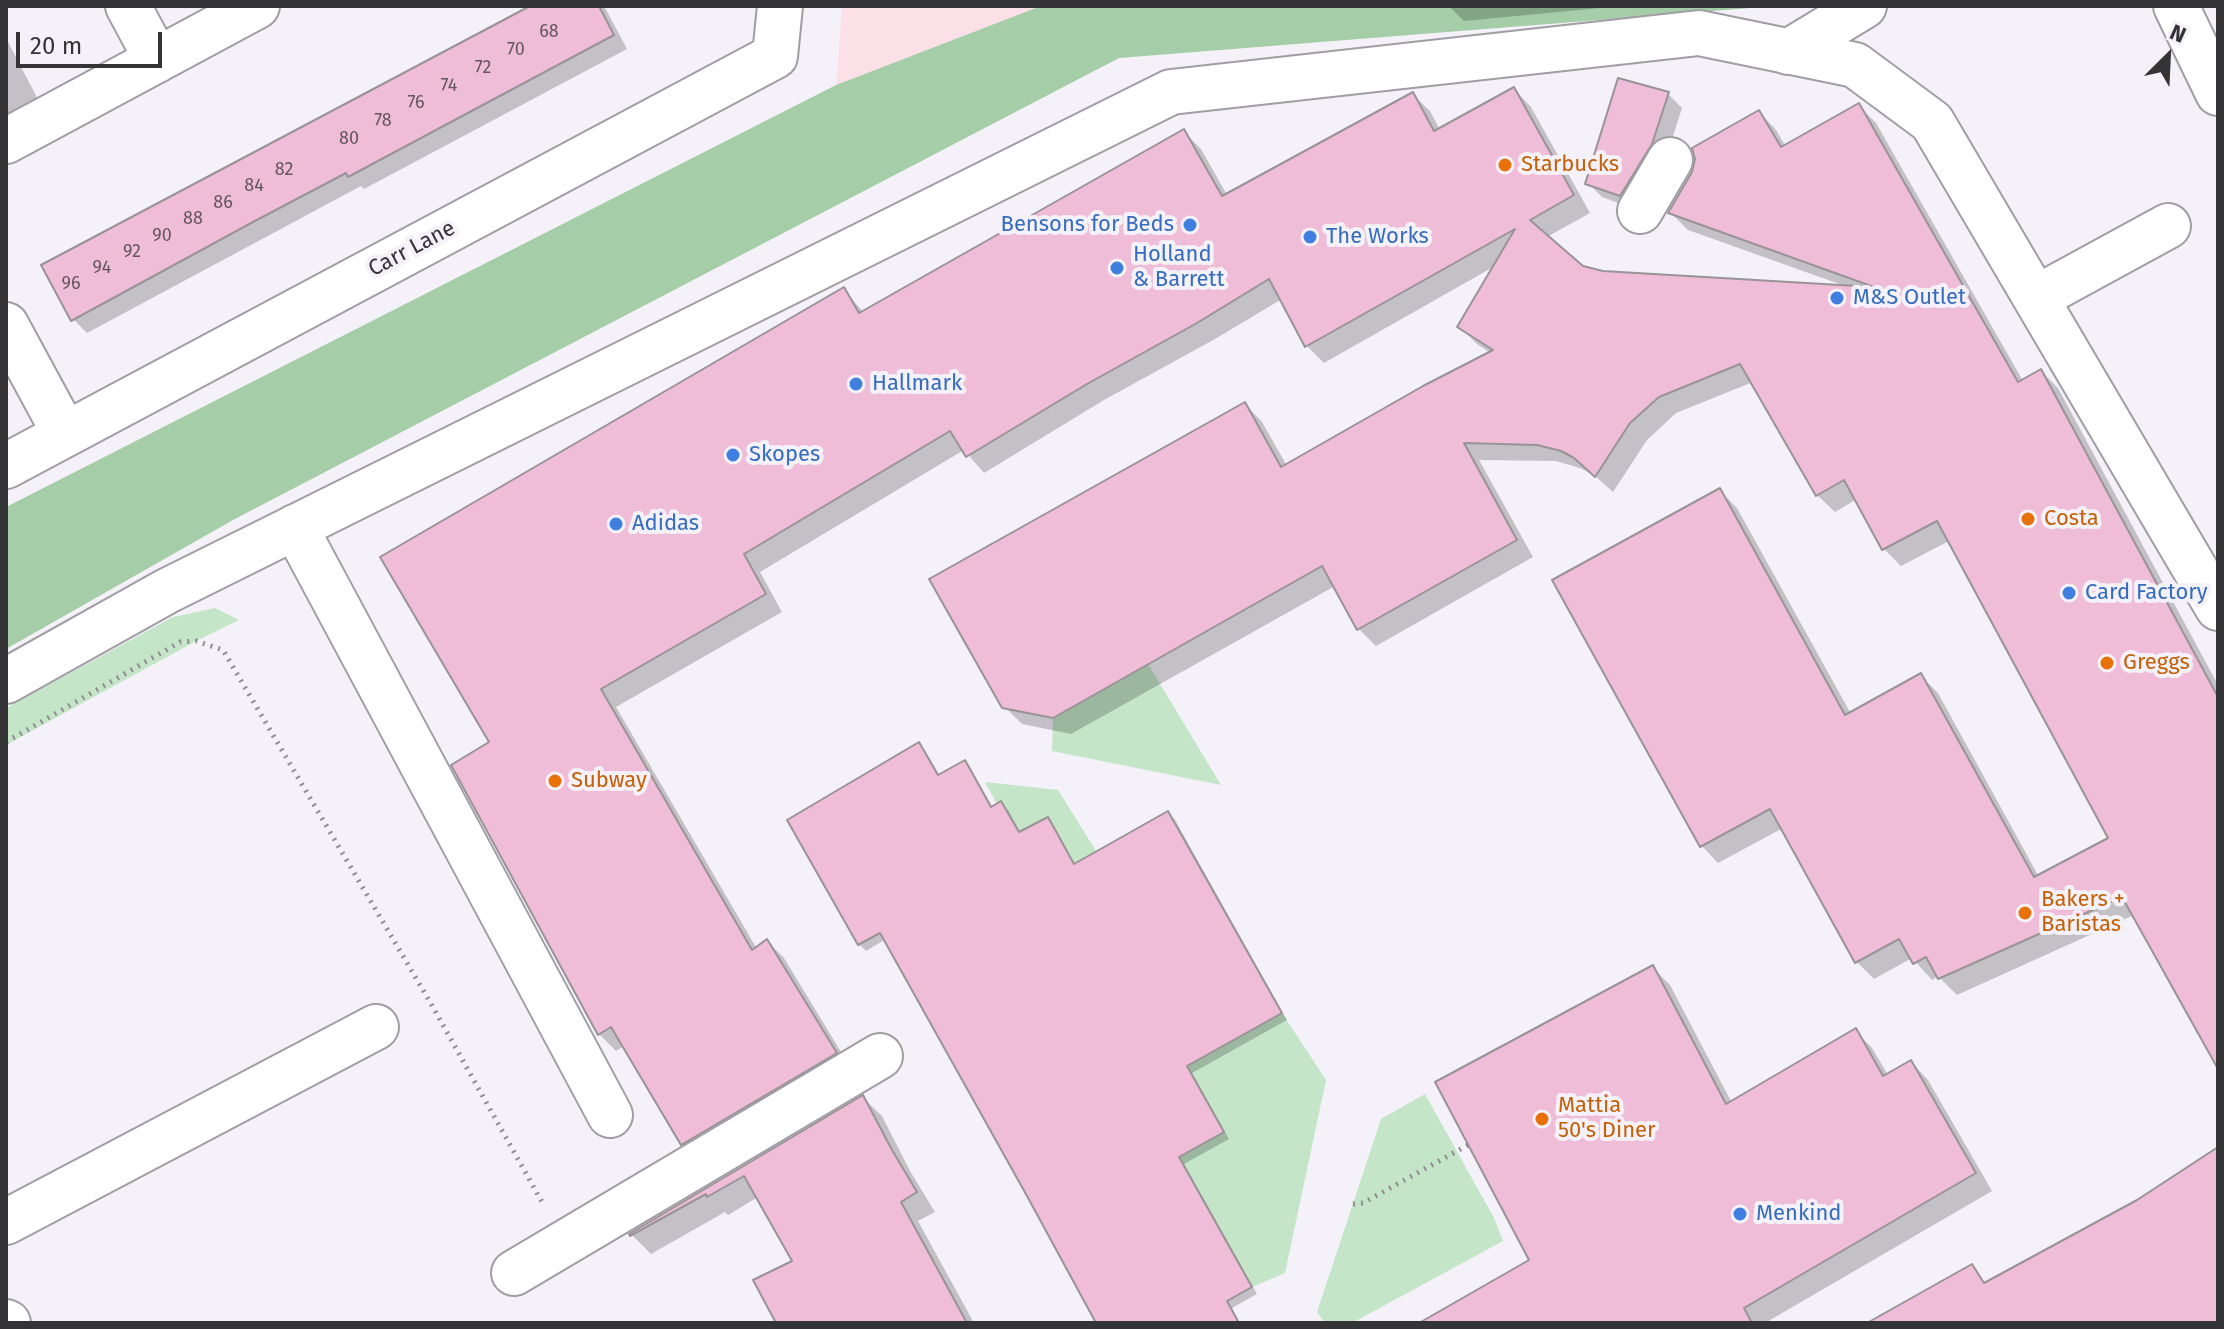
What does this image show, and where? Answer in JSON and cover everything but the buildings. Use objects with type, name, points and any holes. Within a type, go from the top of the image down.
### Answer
[{"type":"street","points":[[128,6],[157,60]]},
{"type":"street","points":[[6,141],[257,6]]},
{"type":"street","name":"Carr Lane","points":[[6,466],[775,56],[780,6]]},
{"type":"street","points":[[1788,52],[1864,6]]},
{"type":"street","points":[[2176,6],[2218,93]]},
{"type":"street","points":[[6,681],[167,591],[1171,92],[1699,33],[1855,65],[1932,122],[2218,608]]},
{"type":"street","points":[[1640,211],[1670,160]]},
{"type":"street","points":[[2036,298],[2168,226]]},
{"type":"street","points":[[6,325],[65,434]]},
{"type":"street","points":[[295,527],[610,1115]]},
{"type":"street","points":[[6,1222],[376,1027]]},
{"type":"street","points":[[514,1273],[880,1056]]},
{"type":"path","points":[[6,742],[180,642],[196,641],[223,650],[430,1002],[564,1243]]},
{"type":"path","points":[[1353,1204],[1363,1203],[1468,1145]]},
{"type":"shaded area","points":[[842,6],[1041,6],[836,85]]},
{"type":"green space","points":[[1041,6],[1776,6],[1119,58],[233,520],[6,649],[6,507],[836,85]]},
{"type":"green space","points":[[215,608],[239,620],[6,745],[6,708],[173,617]]},
{"type":"green space","points":[[1148,664],[1221,785],[1052,751],[1053,718]]},
{"type":"green space","points":[[985,782],[1058,790],[1096,851],[1074,864],[1048,817],[1019,832],[1002,802],[997,804]]},
{"type":"green space","points":[[1282,1013],[1326,1080],[1285,1273],[1252,1287],[1179,1157],[1224,1132],[1187,1066]]},
{"type":"green space","points":[[1425,1094],[1494,1218],[1503,1241],[1352,1323],[1325,1323],[1317,1312],[1381,1119]]},
{"type":"place","name":"Starbucks","points":[[1505,165]]},
{"type":"place","name":"Bensons for Beds","points":[[1190,225]]},
{"type":"place","name":"The Works","points":[[1310,237]]},
{"type":"place","name":"Holland & Barrett","points":[[1117,268]]},
{"type":"place","name":"M&S Outlet","points":[[1837,298]]},
{"type":"place","name":"Hallmark","points":[[856,384]]},
{"type":"place","name":"Skopes","points":[[733,455]]},
{"type":"place","name":"Costa","points":[[2028,519]]},
{"type":"place","name":"Adidas","points":[[616,524]]},
{"type":"place","name":"Card Factory","points":[[2069,593]]},
{"type":"place","name":"Greggs","points":[[2107,663]]},
{"type":"place","name":"Subway","points":[[555,781]]},
{"type":"place","name":"Bakers + Baristas","points":[[2025,913]]},
{"type":"place","name":"Mattia 50's Diner","points":[[1542,1119]]},
{"type":"place","name":"Menkind","points":[[1740,1214]]}]
